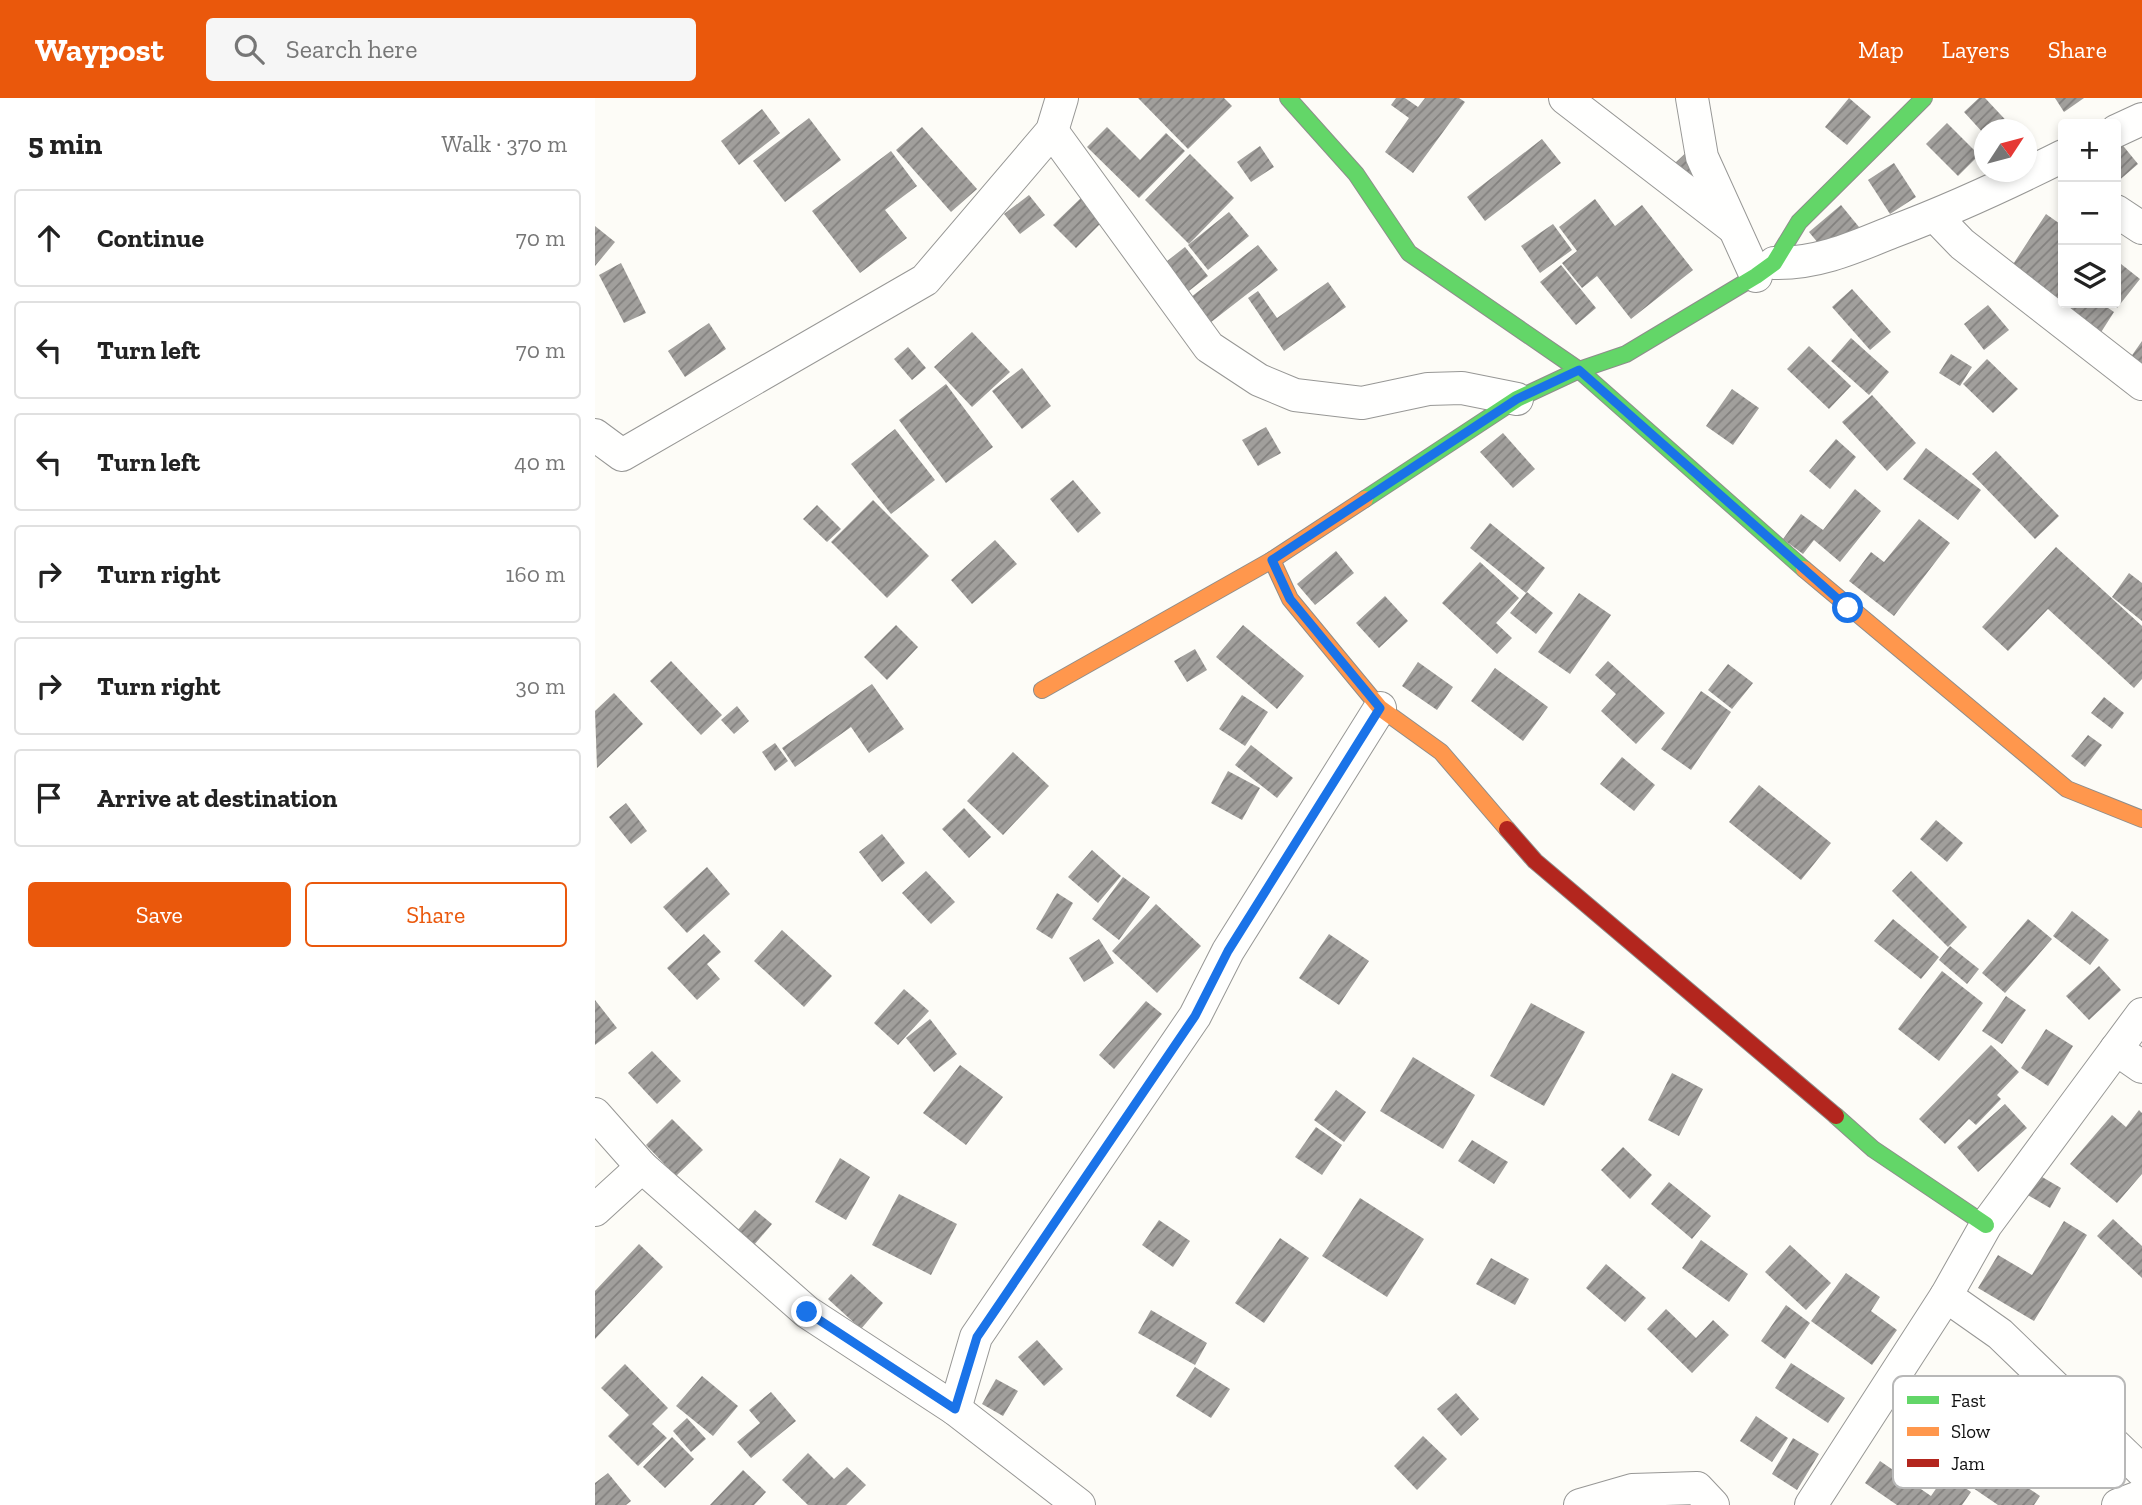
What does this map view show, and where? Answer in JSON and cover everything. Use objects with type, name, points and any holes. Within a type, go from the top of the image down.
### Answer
[{"type":"street","points":[[595,435],[622,455],[925,279],[1052,131],[1062,98]]},
{"type":"street","points":[[1288,98],[1356,174],[1409,253],[1579,370],[1848,608],[2067,789],[2142,819]]},
{"type":"street","points":[[1565,98],[1731,226],[1765,270]]},
{"type":"street","points":[[1692,98],[1702,157],[1731,226]]},
{"type":"street","points":[[1765,270],[1799,222],[1924,98]]},
{"type":"street","points":[[2121,129],[2142,119]]},
{"type":"street","points":[[1052,131],[1209,346],[1259,380],[1295,395],[1362,403],[1427,389],[1462,388],[1517,399]]},
{"type":"street","points":[[1042,690],[1272,560],[1517,399],[1579,370],[1626,354],[1765,270],[1825,258],[1935,216],[2058,160]]},
{"type":"street","points":[[2121,214],[2142,228]]},
{"type":"street","points":[[1935,216],[1962,244],[2142,384]]},
{"type":"street","points":[[1272,560],[1290,599],[1380,708],[1441,752],[1535,861],[1642,954],[1739,1031],[1873,1149],[1986,1225]]},
{"type":"street","points":[[955,1409],[977,1337],[1195,1016],[1228,951],[1380,708]]},
{"type":"street","points":[[1894,1376],[1946,1296],[1986,1225],[2142,1014]]},
{"type":"street","points":[[2116,1049],[2142,1067]]},
{"type":"street","points":[[595,1114],[642,1167],[807,1312],[955,1409],[1079,1505]]},
{"type":"street","points":[[595,1210],[642,1167]]},
{"type":"street","points":[[1946,1296],[2000,1334],[2044,1376]]},
{"type":"street","points":[[1811,1505],[1893,1378]]},
{"type":"street","points":[[2125,1455],[2142,1471]]},
{"type":"street","points":[[1580,1505],[1632,1490],[1697,1488],[1713,1505]]},
{"type":"street","points":[[2117,1505],[2142,1496]]},
{"type":"building","points":[[1138,98],[1224,98],[1232,106],[1188,149]]},
{"type":"building","points":[[1396,98],[1405,98],[1418,107],[1425,98],[1459,98],[1465,102],[1413,173],[1385,152],[1409,118],[1391,105]]},
{"type":"building","points":[[1849,98],[1871,117],[1847,145],[1825,127]]},
{"type":"building","points":[[1979,98],[1985,98],[2005,119],[1974,119],[1974,123],[1964,112]]},
{"type":"building","points":[[2055,98],[2084,98],[2064,112]]},
{"type":"building","points":[[762,109],[780,133],[739,165],[721,141]]},
{"type":"building","points":[[809,118],[841,160],[785,202],[753,161]]},
{"type":"building","points":[[1947,123],[1974,150],[1974,160],[1958,176],[1926,144]]},
{"type":"building","points":[[922,127],[977,189],[951,212],[896,150]]},
{"type":"building","points":[[1107,127],[1140,160],[1166,133],[1185,151],[1139,198],[1087,147]]},
{"type":"building","points":[[1542,139],[1561,163],[1485,221],[1467,197]]},
{"type":"building","points":[[2121,143],[2138,164],[2121,179]]},
{"type":"building","points":[[1260,146],[1274,167],[1251,182],[1237,162]]},
{"type":"building","points":[[1692,147],[1699,189],[1674,164]]},
{"type":"building","points":[[891,151],[917,186],[885,210],[907,238],[860,273],[812,211]]},
{"type":"building","points":[[1190,154],[1234,198],[1189,244],[1145,200]]},
{"type":"building","points":[[1894,163],[1916,197],[1890,214],[1868,180]]},
{"type":"building","points":[[1029,195],[1045,215],[1020,234],[1004,214]]},
{"type":"building","points":[[1084,195],[1107,217],[1076,248],[1053,225]]},
{"type":"building","points":[[1595,199],[1615,226],[1642,205],[1693,270],[1631,319],[1597,276],[1582,288],[1562,263],[1577,251],[1559,227]]},
{"type":"building","points":[[1841,205],[1859,227],[1827,254],[1809,232]]},
{"type":"building","points":[[1229,212],[1249,236],[1208,270],[1188,245]]},
{"type":"building","points":[[2046,214],[2058,222],[2058,308],[2108,308],[2114,312],[2098,337],[2006,275]]},
{"type":"building","points":[[1553,224],[1572,250],[1540,273],[1521,246]]},
{"type":"building","points":[[595,226],[615,242],[595,266]]},
{"type":"building","points":[[1258,245],[1278,270],[1206,326],[1186,301]]},
{"type":"building","points":[[1185,247],[1208,276],[1180,298],[1157,269]]},
{"type":"building","points":[[621,263],[646,313],[624,323],[599,275]]},
{"type":"building","points":[[2121,264],[2140,279],[2121,303]]},
{"type":"building","points":[[1561,265],[1596,308],[1576,325],[1540,282]]},
{"type":"building","points":[[1328,282],[1346,307],[1284,351],[1248,298],[1258,291],[1277,318]]},
{"type":"building","points":[[1852,289],[1891,332],[1870,350],[1832,307]]},
{"type":"building","points":[[1988,305],[2009,330],[1984,350],[1964,324]]},
{"type":"building","points":[[709,323],[726,349],[685,377],[668,351]]},
{"type":"building","points":[[972,332],[1010,372],[972,407],[934,367]]},
{"type":"building","points":[[1851,338],[1889,372],[1869,395],[1831,361]]},
{"type":"building","points":[[2142,341],[2142,371],[2128,361]]},
{"type":"building","points":[[1809,346],[1851,386],[1829,409],[1787,369]]},
{"type":"building","points":[[908,347],[926,368],[912,380],[894,359]]},
{"type":"building","points":[[1951,354],[1972,367],[1960,386],[1939,373]]},
{"type":"building","points":[[1987,359],[2018,389],[1993,413],[1963,384]]},
{"type":"building","points":[[1022,368],[1051,406],[1022,429],[992,391]]},
{"type":"building","points":[[946,384],[993,447],[946,483],[899,420]]},
{"type":"building","points":[[1732,389],[1759,408],[1733,445],[1706,426]]},
{"type":"building","points":[[1872,395],[1916,443],[1887,471],[1842,422]]},
{"type":"building","points":[[1266,427],[1281,453],[1258,466],[1242,440]]},
{"type":"building","points":[[895,429],[935,480],[891,514],[851,464]]},
{"type":"building","points":[[1503,433],[1535,469],[1513,488],[1480,452]]},
{"type":"building","points":[[1836,439],[1856,457],[1830,489],[1809,471]]},
{"type":"building","points":[[1926,448],[1981,490],[1958,520],[1903,479]]},
{"type":"building","points":[[1996,451],[2059,516],[2035,539],[1972,474]]},
{"type":"building","points":[[1073,480],[1101,513],[1078,533],[1050,499]]},
{"type":"building","points":[[1855,489],[1881,511],[1840,562],[1814,540],[1803,554],[1783,539],[1801,514],[1823,530]]},
{"type":"building","points":[[873,500],[929,556],[887,598],[831,542]]},
{"type":"building","points":[[817,505],[841,529],[827,542],[803,519]]},
{"type":"building","points":[[1919,519],[1950,543],[1894,616],[1849,581],[1871,552],[1884,562]]},
{"type":"building","points":[[1490,523],[1545,568],[1526,593],[1470,548]]},
{"type":"building","points":[[995,540],[1017,564],[972,604],[951,580]]},
{"type":"building","points":[[2056,547],[2142,626],[2142,679],[2134,688],[2048,609],[2008,651],[1982,627]]},
{"type":"building","points":[[1336,551],[1354,573],[1315,605],[1297,584]]},
{"type":"building","points":[[1480,562],[1519,598],[1496,623],[1512,638],[1497,654],[1442,603]]},
{"type":"building","points":[[2129,573],[2142,583],[2142,621],[2112,597]]},
{"type":"building","points":[[1527,592],[1553,613],[1536,634],[1510,613]]},
{"type":"building","points":[[1579,593],[1611,615],[1570,674],[1538,652]]},
{"type":"building","points":[[1385,596],[1408,621],[1379,648],[1356,623]]},
{"type":"building","points":[[896,625],[918,647],[887,680],[864,657]]},
{"type":"building","points":[[1243,625],[1304,676],[1277,709],[1216,657]]},
{"type":"building","points":[[1195,649],[1207,670],[1187,682],[1174,661]]},
{"type":"building","points":[[671,661],[722,715],[701,735],[650,681]]},
{"type":"building","points":[[1608,661],[1665,713],[1636,744],[1601,711],[1616,694],[1595,675]]},
{"type":"building","points":[[1418,662],[1453,687],[1437,710],[1402,686]]},
{"type":"building","points":[[1728,664],[1753,683],[1732,709],[1708,690]]},
{"type":"building","points":[[1495,668],[1548,707],[1523,741],[1471,701]]},
{"type":"building","points":[[872,684],[904,729],[869,753],[851,727],[795,767],[782,748]]},
{"type":"building","points":[[1701,691],[1731,712],[1691,770],[1661,749]]},
{"type":"building","points":[[614,693],[643,724],[597,768],[595,711]]},
{"type":"building","points":[[1242,695],[1268,712],[1245,746],[1219,729]]},
{"type":"building","points":[[2104,697],[2124,713],[2112,729],[2091,713]]},
{"type":"building","points":[[737,706],[749,721],[734,734],[721,720]]},
{"type":"building","points":[[2088,735],[2102,745],[2085,767],[2071,756]]},
{"type":"building","points":[[775,743],[788,761],[775,771],[762,752]]},
{"type":"building","points":[[1251,745],[1293,778],[1277,798],[1235,765]]},
{"type":"building","points":[[1013,752],[1049,786],[1003,835],[967,801]]},
{"type":"building","points":[[1622,757],[1655,785],[1634,811],[1600,784]]},
{"type":"building","points":[[1228,771],[1260,788],[1242,820],[1211,803]]},
{"type":"building","points":[[1759,785],[1831,843],[1801,880],[1729,822]]},
{"type":"building","points":[[626,803],[647,831],[631,844],[609,817]]},
{"type":"building","points":[[964,808],[991,837],[969,858],[942,829]]},
{"type":"building","points":[[1936,820],[1963,843],[1947,862],[1920,839]]},
{"type":"building","points":[[882,834],[905,863],[882,882],[859,852]]},
{"type":"building","points":[[1092,850],[1121,876],[1098,903],[1068,877]]},
{"type":"building","points":[[707,867],[730,894],[687,933],[663,907]]},
{"type":"building","points":[[926,871],[955,902],[931,924],[902,893]]},
{"type":"building","points":[[1911,871],[1967,927],[1948,947],[1892,891]]},
{"type":"building","points":[[1123,877],[1150,897],[1119,940],[1092,919]]},
{"type":"building","points":[[1057,893],[1073,903],[1052,939],[1036,929]]},
{"type":"building","points":[[1156,904],[1201,946],[1157,993],[1112,951]]},
{"type":"building","points":[[2072,911],[2109,940],[2090,965],[2053,936]]},
{"type":"building","points":[[1893,919],[1939,957],[1921,979],[1874,941]]},
{"type":"building","points":[[2028,919],[2052,939],[2005,993],[1982,973]]},
{"type":"building","points":[[782,930],[832,976],[804,1007],[754,961]]},
{"type":"building","points":[[704,934],[721,952],[707,964],[720,979],[697,1000],[667,968]]},
{"type":"building","points":[[1329,934],[1369,961],[1339,1005],[1299,978]]},
{"type":"building","points":[[1099,939],[1114,963],[1084,982],[1069,958]]},
{"type":"building","points":[[1950,946],[1979,969],[1967,984],[1939,960]]},
{"type":"building","points":[[2099,966],[2121,990],[2089,1020],[2066,996]]},
{"type":"building","points":[[1942,971],[1983,1003],[1939,1061],[1898,1029]]},
{"type":"building","points":[[904,989],[929,1011],[898,1045],[874,1023]]},
{"type":"building","points":[[2006,996],[2026,1010],[2002,1044],[1982,1031]]},
{"type":"building","points":[[595,1000],[617,1028],[595,1045]]},
{"type":"building","points":[[1146,1001],[1162,1014],[1114,1069],[1099,1055]]},
{"type":"building","points":[[1531,1003],[1585,1032],[1544,1106],[1490,1076]]},
{"type":"building","points":[[930,1019],[957,1054],[934,1072],[906,1038]]},
{"type":"building","points":[[2046,1029],[2073,1046],[2048,1086],[2021,1068]]},
{"type":"building","points":[[1991,1045],[2019,1072],[1997,1095],[2001,1099],[1976,1125],[1969,1119],[1945,1144],[1919,1119]]},
{"type":"building","points":[[652,1051],[681,1081],[657,1104],[628,1073]]},
{"type":"building","points":[[1413,1057],[1475,1095],[1443,1149],[1380,1111]]},
{"type":"building","points":[[960,1065],[1003,1097],[966,1145],[923,1113]]},
{"type":"building","points":[[1672,1073],[1703,1089],[1679,1136],[1648,1120]]},
{"type":"building","points":[[1336,1090],[1366,1112],[1344,1142],[1314,1120]]},
{"type":"building","points":[[2005,1104],[2027,1128],[1978,1172],[1957,1147]]},
{"type":"building","points":[[2139,1110],[2142,1113],[2142,1174],[2117,1203],[2070,1164],[2112,1115],[2126,1127]]},
{"type":"building","points":[[672,1119],[703,1150],[676,1176],[646,1145]]},
{"type":"building","points":[[1316,1127],[1342,1145],[1322,1175],[1295,1157]]},
{"type":"building","points":[[1472,1140],[1508,1162],[1494,1184],[1458,1161]]},
{"type":"building","points":[[1623,1147],[1652,1175],[1630,1199],[1601,1170]]},
{"type":"building","points":[[840,1158],[870,1177],[846,1220],[815,1202]]},
{"type":"building","points":[[2037,1174],[2061,1188],[2050,1208],[2026,1194]]},
{"type":"building","points":[[1669,1182],[1711,1216],[1692,1239],[1651,1204]]},
{"type":"building","points":[[899,1194],[957,1224],[931,1275],[872,1245]]},
{"type":"building","points":[[1360,1198],[1424,1239],[1387,1297],[1322,1256]]},
{"type":"building","points":[[755,1210],[772,1224],[754,1245],[737,1231]]},
{"type":"building","points":[[2113,1219],[2142,1246],[2142,1278],[2097,1236]]},
{"type":"building","points":[[1159,1220],[1190,1241],[1173,1267],[1142,1245]]},
{"type":"building","points":[[2064,1221],[2087,1235],[2034,1321],[1978,1288],[1998,1255],[2032,1275]]},
{"type":"building","points":[[1280,1238],[1309,1258],[1264,1323],[1235,1303]]},
{"type":"building","points":[[1701,1240],[1748,1274],[1729,1302],[1682,1268]]},
{"type":"building","points":[[639,1244],[663,1267],[595,1339],[595,1291]]},
{"type":"building","points":[[1790,1245],[1831,1283],[1806,1310],[1765,1272]]},
{"type":"building","points":[[1491,1258],[1529,1279],[1515,1305],[1476,1284]]},
{"type":"building","points":[[1606,1264],[1646,1298],[1625,1322],[1586,1288]]},
{"type":"building","points":[[1846,1273],[1880,1297],[1871,1311],[1897,1330],[1872,1365],[1811,1321]]},
{"type":"building","points":[[851,1274],[883,1303],[861,1329],[828,1299]]},
{"type":"building","points":[[1786,1305],[1810,1323],[1785,1359],[1761,1341]]},
{"type":"building","points":[[1666,1309],[1696,1338],[1713,1320],[1729,1335],[1692,1373],[1647,1329]]},
{"type":"building","points":[[1151,1310],[1207,1343],[1195,1365],[1138,1333]]},
{"type":"building","points":[[1037,1340],[1063,1369],[1044,1386],[1018,1357]]},
{"type":"building","points":[[1791,1363],[1845,1398],[1828,1423],[1775,1388]]},
{"type":"building","points":[[625,1364],[668,1408],[652,1424],[667,1438],[638,1466],[608,1436],[629,1415],[601,1388]]},
{"type":"building","points":[[1195,1367],[1230,1389],[1211,1418],[1176,1396]]},
{"type":"building","points":[[702,1376],[738,1406],[713,1436],[676,1406]]},
{"type":"building","points":[[996,1379],[1018,1391],[1003,1416],[982,1404]]},
{"type":"building","points":[[771,1392],[796,1421],[751,1458],[737,1442],[760,1423],[749,1410]]},
{"type":"building","points":[[1456,1393],[1479,1419],[1461,1436],[1437,1409]]},
{"type":"building","points":[[1756,1416],[1788,1438],[1772,1462],[1740,1441]]},
{"type":"building","points":[[687,1418],[706,1439],[691,1452],[673,1431]]},
{"type":"building","points":[[1423,1436],[1447,1459],[1417,1490],[1394,1466]]},
{"type":"building","points":[[672,1437],[694,1459],[665,1488],[643,1467]]},
{"type":"building","points":[[1793,1438],[1819,1454],[1797,1490],[1772,1474]]},
{"type":"building","points":[[808,1453],[834,1479],[847,1467],[866,1485],[846,1505],[808,1505],[782,1480]]},
{"type":"building","points":[[1880,1461],[1893,1470],[1893,1488],[1919,1488],[1931,1496],[1936,1488],[1965,1488],[1971,1492],[1962,1505],[1897,1505],[1865,1483]]},
{"type":"building","points":[[743,1470],[766,1492],[754,1505],[710,1505]]},
{"type":"building","points":[[608,1473],[631,1501],[626,1505],[595,1505],[595,1483]]},
{"type":"building","points":[[1973,1488],[2028,1488],[2040,1496],[2034,1505],[1998,1505]]},
{"type":"traffic: fast","points":[[1288,98],[1356,174],[1409,253],[1579,370],[1804,569]]},
{"type":"traffic: fast","points":[[1365,499],[1517,399],[1579,370],[1626,354],[1756,276],[1774,263],[1799,222],[1924,98]]},
{"type":"traffic: fast","points":[[1836,1116],[1873,1149],[1986,1225]]},
{"type":"traffic: slow","points":[[1042,690],[1272,560],[1365,499]]},
{"type":"traffic: slow","points":[[1272,560],[1290,599],[1380,708],[1441,752],[1507,829]]},
{"type":"traffic: slow","points":[[1804,569],[2067,789],[2142,819]]},
{"type":"traffic: jam","points":[[1507,829],[1535,861],[1836,1116]]},
{"type":"route","points":[[807,1312],[955,1409],[977,1337],[1195,1016],[1228,951],[1380,708],[1290,599],[1272,560],[1517,399],[1579,370],[1848,608]]}]
